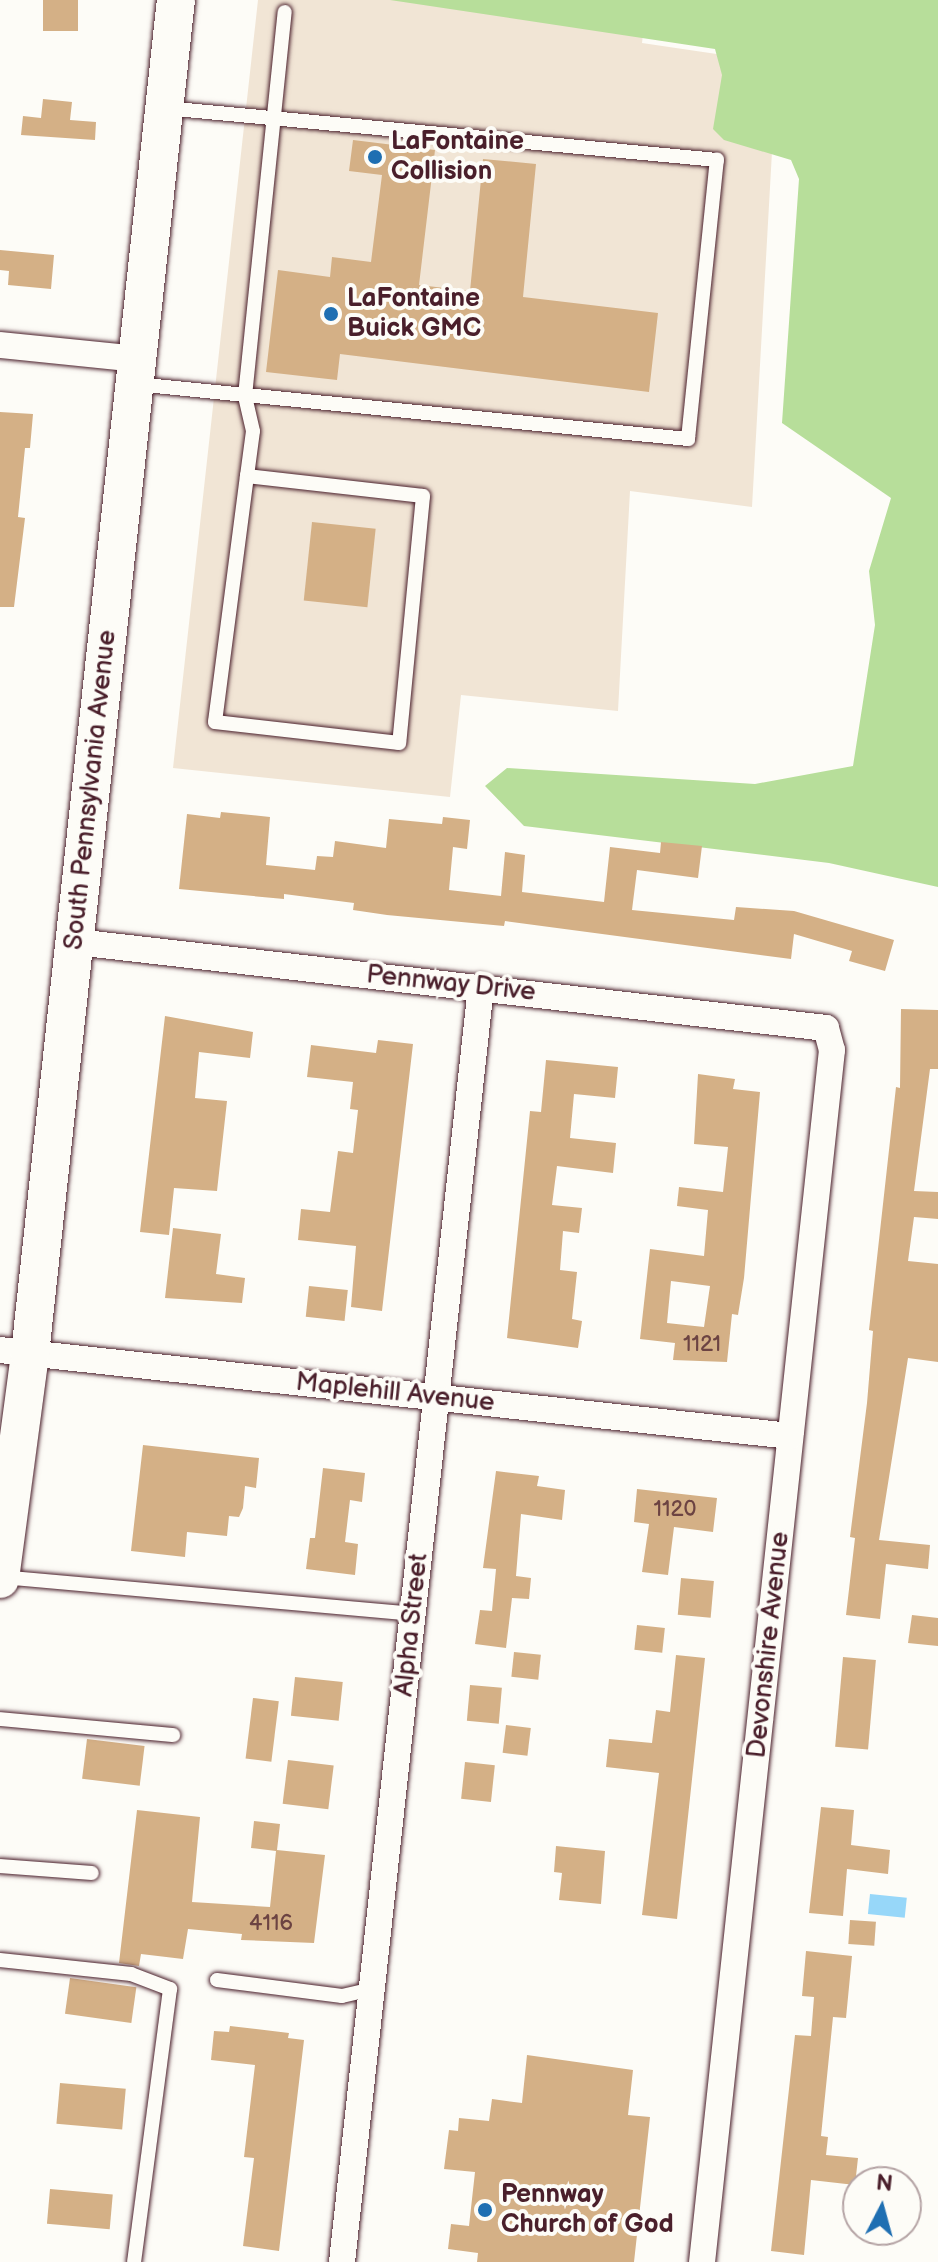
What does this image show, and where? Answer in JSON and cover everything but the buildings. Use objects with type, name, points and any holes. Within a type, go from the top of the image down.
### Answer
[{"type":"main road","name":"South Pennsylvania Avenue","points":[[0,1578],[15,1352],[76,942],[176,0]]},
{"type":"street","points":[[0,345],[136,371]]},
{"type":"street","name":"Pennway Drive","points":[[76,942],[826,1028]]},
{"type":"street","name":"Alpha Street","points":[[342,2262],[481,987]]},
{"type":"street","name":"Devonshire Avenue","points":[[702,2262],[832,1050],[826,1028]]},
{"type":"street","name":"Maplehill Avenue","points":[[15,1352],[790,1436]]},
{"type":"lane","points":[[247,476],[423,496],[399,743],[215,722],[247,476],[253,431],[245,396],[285,12]]},
{"type":"lane","points":[[136,371],[245,396],[688,439],[717,160],[164,108]]},
{"type":"lane","points":[[0,1578],[413,1614]]},
{"type":"lane","points":[[0,1719],[173,1735]]},
{"type":"lane","points":[[0,1866],[92,1873]]},
{"type":"lane","points":[[0,1960],[131,1974],[170,1989],[134,2262]]},
{"type":"lane","points":[[217,1980],[342,1996],[372,1989]]},
{"type":"shaded area","points":[[258,0],[647,0],[642,43],[777,63],[752,507],[630,491],[618,711],[461,695],[450,797],[173,768]]},
{"type":"green space","points":[[390,0],[938,0],[938,887],[829,863],[524,826],[485,786],[507,768],[755,784],[853,766],[875,625],[869,571],[891,498],[782,423],[799,179],[791,160],[724,140],[713,129],[722,75],[715,49]]},
{"type":"water","points":[[870,1894],[907,1898],[905,1918],[868,1914]]},
{"type":"place","name":"LaFontaine Collision","points":[[375,157]]},
{"type":"place","name":"LaFontaine Buick GMC","points":[[331,314]]},
{"type":"place","name":"Pennway Church of God","points":[[485,2210]]}]
